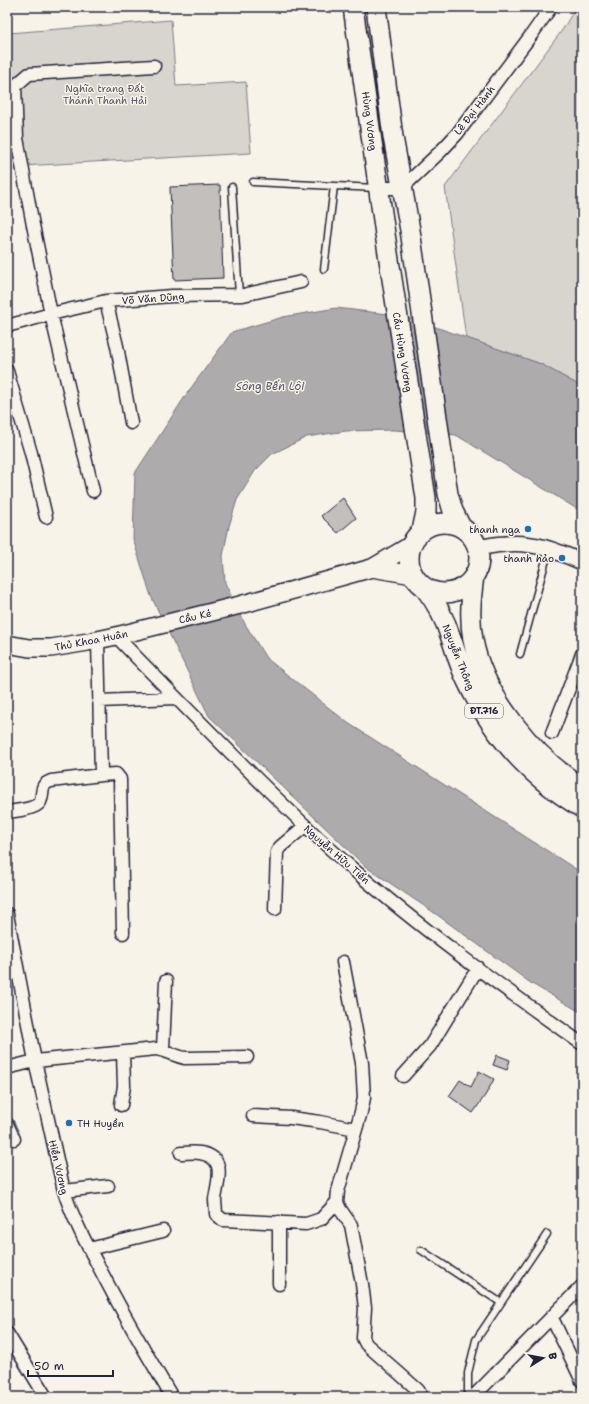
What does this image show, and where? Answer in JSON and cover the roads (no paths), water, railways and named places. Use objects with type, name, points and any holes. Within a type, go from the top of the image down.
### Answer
[{"type":"main road","name":"Hùng Vương","points":[[353,7],[380,188],[385,234]]},
{"type":"main road","name":"Hùng Vương","points":[[376,7],[393,137],[410,230],[442,459],[448,494],[453,511],[461,527]]},
{"type":"main road","name":"Cầu Hùng Vương","points":[[385,234],[426,498],[426,512],[417,538]]},
{"type":"main road","points":[[441,523],[453,524],[461,527],[471,536],[477,548],[478,563],[474,576],[460,589],[451,592],[442,593],[433,591],[419,581],[372,568],[417,538],[430,526],[441,523]]},
{"type":"main road","points":[[417,538],[409,561],[419,581]]},
{"type":"main road","name":"Cầu Ké","points":[[150,626],[240,605],[372,568]]},
{"type":"main road","name":"Nguyễn Thông","points":[[474,576],[470,618],[473,641],[479,663],[491,689],[511,720],[533,747],[556,768],[582,787]]},
{"type":"main road","name":"Nguyễn Thông","points":[[419,581],[435,600],[467,681],[496,730],[519,759],[539,778],[568,800],[582,808]]},
{"type":"main road","name":"Thủ Khoa Huân","points":[[7,644],[29,648],[51,648],[116,636],[150,626]]},
{"type":"street","name":"Lê Đại Hành","points":[[402,188],[457,134],[551,7]]},
{"type":"street","points":[[93,491],[51,314],[17,138],[15,86],[29,74],[154,66]]},
{"type":"street","points":[[380,188],[402,188]]},
{"type":"street","name":"Võ Văn Dũng","points":[[7,326],[106,301],[172,296],[250,294],[301,282]]},
{"type":"street","points":[[106,301],[117,346],[131,423]]},
{"type":"street","points":[[7,371],[31,453],[46,517]]},
{"type":"street","points":[[477,548],[523,543],[540,546],[582,562]]},
{"type":"street","name":"Nguyễn Hữu Tiến","points":[[116,636],[175,698],[305,826],[380,893],[509,992],[582,1044]]},
{"type":"street","points":[[98,640],[101,775]]},
{"type":"street","points":[[552,733],[581,657]]},
{"type":"street","points":[[99,701],[175,698]]},
{"type":"street","points":[[7,812],[37,805],[40,802],[42,787],[51,781],[116,774],[120,779],[123,933]]},
{"type":"street","points":[[275,909],[277,852],[280,847],[305,826]]},
{"type":"street","name":"Hiền Vương","points":[[7,914],[35,1061],[64,1191],[76,1224],[114,1297],[172,1397]]},
{"type":"street","points":[[343,962],[362,1063],[364,1098],[338,1191],[337,1202],[351,1225],[361,1276],[364,1299],[363,1338],[366,1344],[418,1390],[422,1397]]},
{"type":"street","points":[[403,1076],[430,1046],[478,968]]},
{"type":"street","points":[[163,1049],[166,982]]},
{"type":"street","points":[[7,1068],[35,1061],[163,1049],[177,1057],[185,1058],[247,1057]]},
{"type":"street","points":[[121,1105],[124,1086],[123,1053]]},
{"type":"street","points":[[253,1116],[291,1118],[356,1129]]},
{"type":"street","points":[[7,1124],[14,1138]]},
{"type":"street","points":[[181,1153],[200,1153],[211,1157],[218,1163],[220,1176],[215,1200],[216,1214],[223,1220],[306,1224],[321,1219],[337,1202]]},
{"type":"street","points":[[64,1191],[108,1186]]},
{"type":"street","points":[[279,1222],[279,1284]]},
{"type":"street","points":[[89,1249],[163,1231]]},
{"type":"street","points":[[478,1395],[582,1286]]},
{"type":"street","points":[[552,1318],[581,1377]]},
{"type":"street","points":[[7,1333],[46,1397]]},
{"type":"lane","points":[[253,182],[380,188]]},
{"type":"lane","points":[[324,269],[334,186]]},
{"type":"lane","points":[[232,187],[239,295]]},
{"type":"lane","points":[[520,654],[549,549]]},
{"type":"lane","points":[[468,1397],[468,1372],[476,1340],[500,1302],[547,1234]]},
{"type":"lane","points":[[421,1250],[500,1302]]},
{"type":"water","name":"Sông Bến Lội","points":[[336,308],[396,315],[413,319],[541,364],[582,387],[582,512],[456,435],[394,430],[346,431],[307,437],[272,454],[255,471],[237,500],[229,526],[223,556],[225,583],[245,624],[266,658],[348,723],[582,873],[582,1013],[532,984],[436,914],[366,867],[209,716],[151,596],[133,539],[135,473],[188,392],[232,332],[283,317]]},
{"type":"place","name":"thanh nga","points":[[528,529]]},
{"type":"place","name":"thanh hảo","points":[[562,558]]},
{"type":"place","name":"TH Huyền","points":[[69,1123]]},
{"type":"park label","name":"Nghĩa trang Đất Thánh Thanh Hải","points":[[105,94]]}]
